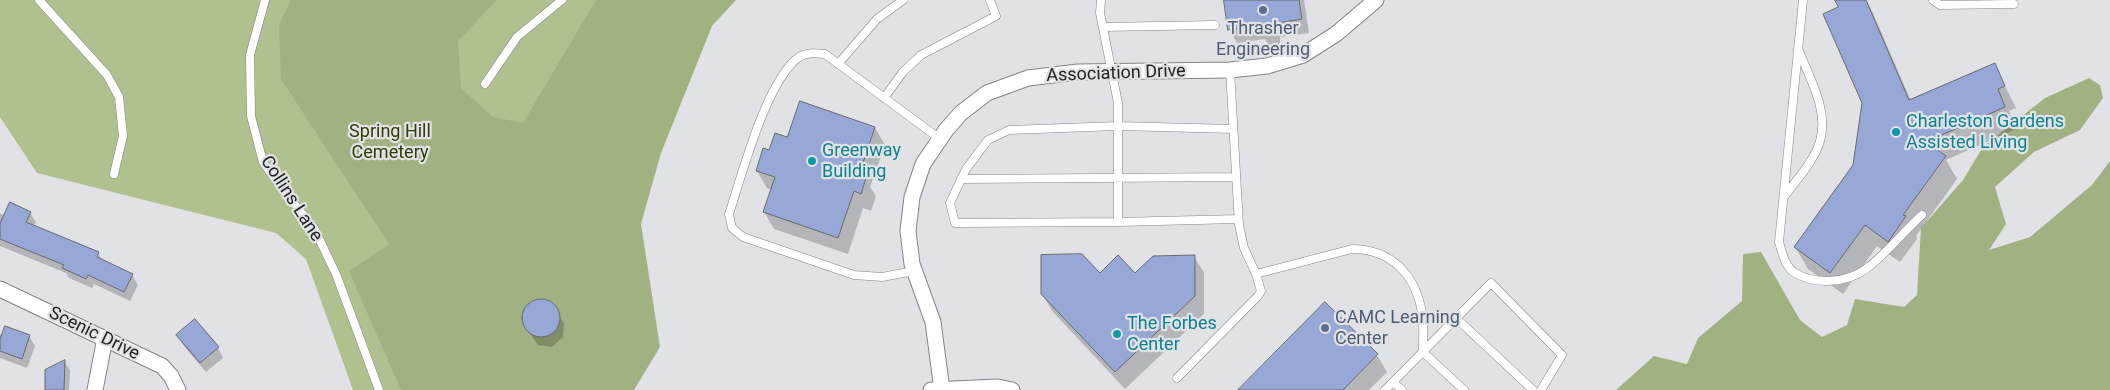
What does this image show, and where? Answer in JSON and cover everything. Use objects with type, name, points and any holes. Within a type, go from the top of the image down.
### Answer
[{"type":"street","name":"Association Drive","points":[[939,390],[933,322],[914,271],[908,231],[912,197],[923,164],[961,113],[987,93],[1028,78],[1078,72],[1230,70],[1267,66],[1303,55],[1336,34],[1376,0]]},
{"type":"street","name":"Scenic Drive","points":[[0,289],[162,366],[171,376],[178,390]]},
{"type":"street","points":[[95,390],[105,338]]},
{"type":"street","points":[[939,390],[998,386],[1012,390]]},
{"type":"lane","points":[[39,0],[107,75],[119,97],[123,136],[114,174]]},
{"type":"lane","name":"Collins Lane","points":[[265,0],[250,55],[251,116],[262,162],[314,228],[336,274],[379,390]]},
{"type":"lane","points":[[485,84],[517,37],[562,0]]},
{"type":"lane","points":[[838,64],[877,19],[902,0]]},
{"type":"lane","points":[[884,98],[904,72],[921,55],[996,16],[990,0]]},
{"type":"lane","points":[[1101,0],[1102,27],[1118,103],[1118,222]]},
{"type":"lane","points":[[1803,0],[1779,242],[1784,258],[1794,272],[1813,279],[1830,281],[1852,276],[1865,270],[1922,215]]},
{"type":"lane","points":[[1933,0],[1940,5],[1947,2],[2014,4]]},
{"type":"lane","points":[[1102,27],[1215,25]]},
{"type":"lane","points":[[1784,198],[1820,142],[1822,125],[1821,107],[1798,50]]},
{"type":"lane","points":[[914,271],[882,277],[854,275],[743,237],[732,228],[729,214],[757,127],[790,65],[800,56],[810,53],[825,54],[940,139]]},
{"type":"lane","points":[[1177,378],[1261,291],[1256,274],[1244,248],[1238,220],[1230,70]]},
{"type":"lane","points":[[1233,129],[1118,126],[1009,130],[988,140],[966,169],[950,204],[956,223],[1238,220]]},
{"type":"lane","points":[[961,179],[1236,177]]},
{"type":"lane","points":[[1256,274],[1352,249],[1368,249],[1393,260],[1410,278],[1417,294],[1422,314],[1423,352],[1464,390]]},
{"type":"lane","points":[[1385,390],[1491,283],[1562,355],[1541,390]]},
{"type":"lane","points":[[1456,318],[1533,390]]},
{"type":"lane","points":[[1393,382],[1402,390]]},
{"type":"green space","name":"Spring Hill Cemetery","points":[[0,0],[614,0],[433,390],[353,390],[306,259],[276,233],[37,173],[0,117]]},
{"type":"green space","points":[[291,0],[497,0],[458,41],[461,88],[493,117],[523,123],[596,0],[736,0],[712,26],[661,153],[641,224],[660,347],[634,390],[401,390],[349,271],[389,244],[281,79],[279,25]]},
{"type":"green space","points":[[2089,78],[2100,85],[2103,98],[2080,130],[2034,152],[1995,187],[2006,224],[1989,250],[2030,237],[2092,185],[2110,161],[2110,390],[1616,390],[1654,356],[1687,364],[1698,338],[1742,301],[1743,254],[1761,252],[1800,320],[1822,337],[1847,325],[1855,299],[1904,307],[1917,295],[1921,228],[1963,180],[1983,147],[2045,98]]},
{"type":"building","name":"Thrasher Engineering","points":[[1224,0],[1299,0],[1302,19],[1272,24],[1273,31],[1260,33],[1259,25],[1228,30]]},
{"type":"building","name":"Charleston Gardens Assisted Living","points":[[1835,0],[1866,0],[1909,100],[1995,63],[2005,86],[1998,89],[2005,107],[1926,142],[1946,156],[1903,215],[1906,216],[1888,242],[1865,225],[1830,273],[1794,247],[1853,165],[1862,103],[1823,14],[1838,7]]},
{"type":"building","name":"Greenway Building","points":[[800,101],[875,127],[859,175],[866,178],[861,194],[854,191],[838,238],[763,212],[775,177],[756,171],[763,148],[769,150],[775,133],[787,137]]},
{"type":"building","points":[[10,202],[31,212],[26,222],[99,252],[97,257],[133,274],[124,292],[88,275],[86,279],[62,268],[64,265],[0,239],[0,224]]},
{"type":"building","name":"The Forbes Center","points":[[1082,254],[1100,273],[1118,255],[1135,273],[1153,256],[1195,255],[1195,296],[1115,372],[1041,294],[1041,255]]},
{"type":"building","points":[[541,299],[555,304],[560,318],[555,332],[541,337],[527,332],[522,318],[527,304]]},
{"type":"building","name":"CAMC Learning Center","points":[[1325,302],[1378,354],[1343,390],[1238,390]]},
{"type":"building","points":[[195,319],[219,347],[200,363],[176,335]]},
{"type":"building","points":[[5,326],[30,335],[22,359],[0,351],[0,340]]},
{"type":"building","points":[[65,360],[64,390],[45,390],[45,370]]},
{"type":"place","name":"Thrasher Engineering","points":[[1263,10]]},
{"type":"place","name":"Charleston Gardens Assisted Living","points":[[1896,132]]},
{"type":"place","name":"Greenway Building","points":[[812,161]]},
{"type":"place","name":"CAMC Learning Center","points":[[1325,328]]},
{"type":"place","name":"The Forbes Center","points":[[1117,334]]}]
